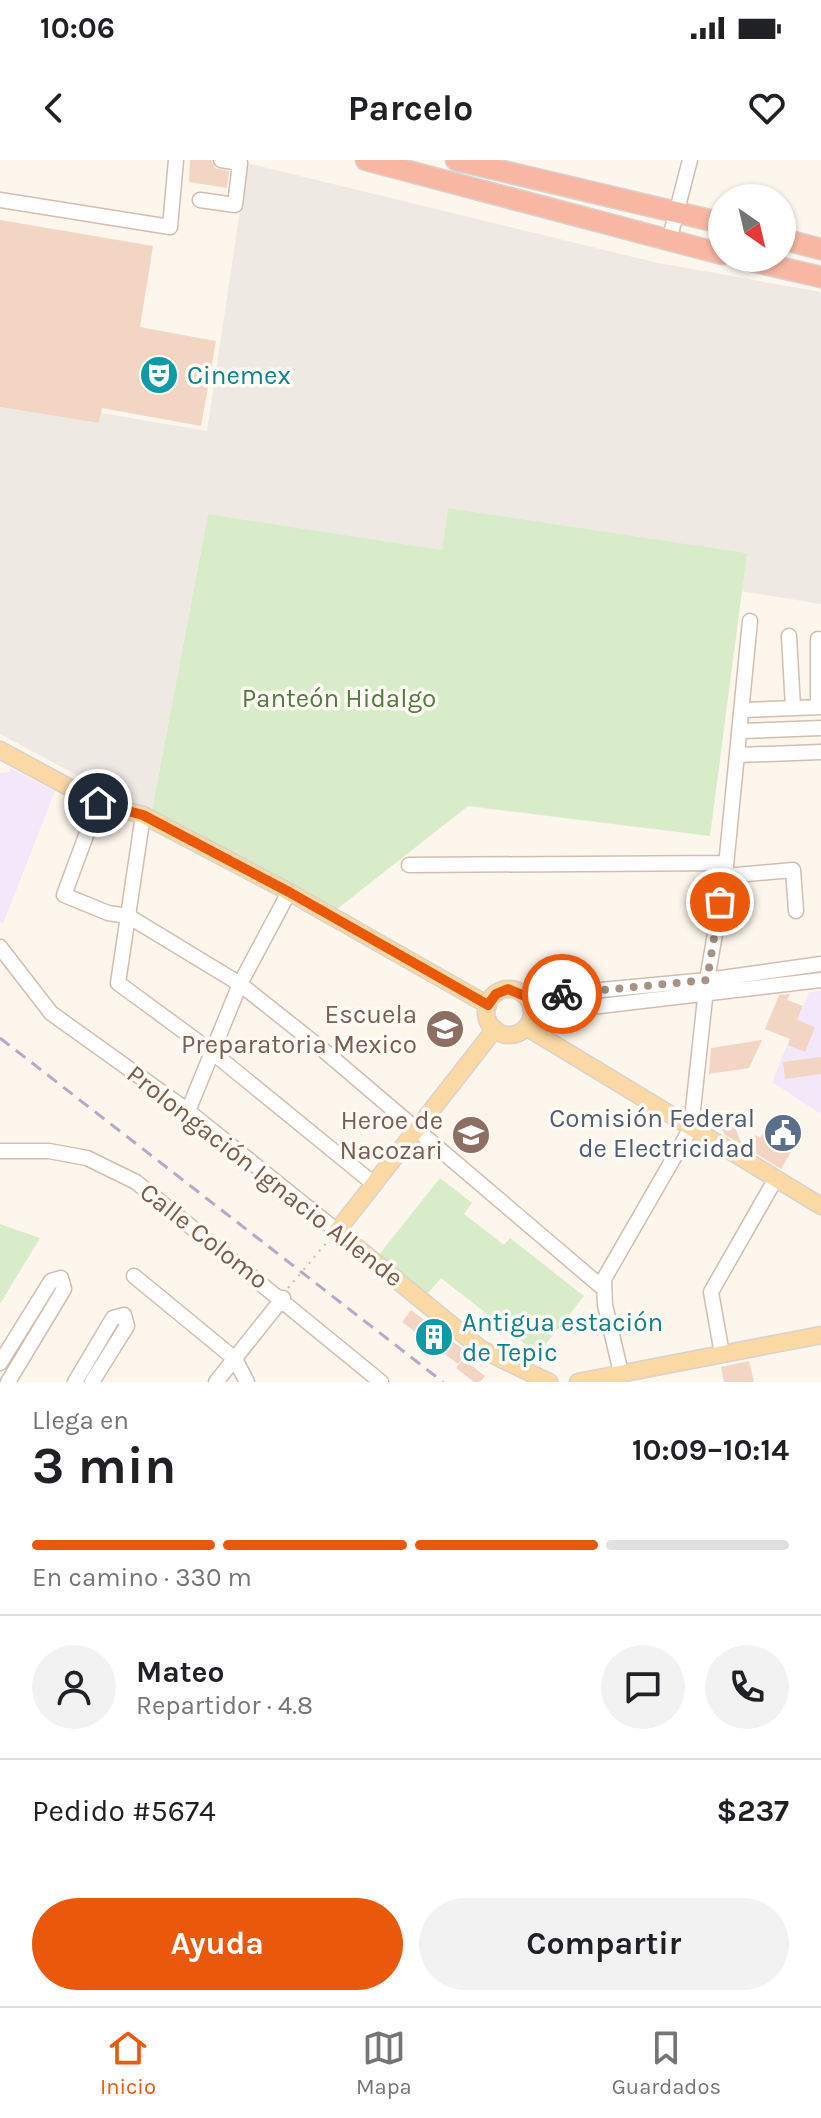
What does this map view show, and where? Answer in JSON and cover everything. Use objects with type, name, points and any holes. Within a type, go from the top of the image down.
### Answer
[{"type":"highway","points":[[366,160],[408,165],[708,251]]},
{"type":"highway","points":[[456,160],[708,220]]},
{"type":"highway","points":[[796,243],[821,249]]},
{"type":"highway","points":[[796,271],[821,277]]},
{"type":"main road","points":[[0,750],[98,803],[143,815],[289,892],[488,1005]]},
{"type":"main road","points":[[528,1013],[507,1034],[495,1029],[487,1018],[488,1005],[496,994],[508,989],[528,1013],[691,1128],[821,1206]]},
{"type":"main road","points":[[337,1231],[495,1029]]},
{"type":"main road","name":"Prolongación Ignacio Allende","points":[[337,1231],[481,1349],[549,1382]]},
{"type":"main road","points":[[578,1382],[821,1335]]},
{"type":"street","points":[[0,200],[170,227],[176,160]]},
{"type":"street","points":[[200,200],[235,205],[240,163],[221,160]]},
{"type":"street","points":[[669,241],[690,160]]},
{"type":"street","points":[[621,1373],[604,1289],[606,1271],[691,1128],[707,980],[726,870],[750,621]]},
{"type":"street","points":[[789,636],[793,708]]},
{"type":"street","points":[[743,710],[820,707],[818,639]]},
{"type":"street","points":[[741,731],[821,728]]},
{"type":"street","points":[[738,755],[821,752]]},
{"type":"street","points":[[98,803],[64,895],[108,913],[128,916],[240,984],[604,1289]]},
{"type":"street","points":[[143,815],[118,983],[212,1052],[374,1184]]},
{"type":"street","points":[[409,865],[793,870],[796,911]]},
{"type":"street","points":[[188,1111],[240,984],[289,892]]},
{"type":"street","name":"Prolongación Ignacio Allende","points":[[0,947],[51,1013],[188,1111],[337,1231]]},
{"type":"street","points":[[528,1013],[707,980],[821,964]]},
{"type":"street","points":[[528,1013],[707,996],[821,980]]},
{"type":"street","name":"Calle Colomo","points":[[0,1151],[49,1151],[103,1164],[153,1194],[283,1298],[381,1382]]},
{"type":"street","points":[[722,1354],[711,1292],[775,1180]]},
{"type":"street","points":[[134,1276],[235,1359],[247,1382]]},
{"type":"street","points":[[0,1363],[51,1281],[61,1278],[64,1289],[8,1382]]},
{"type":"street","points":[[216,1382],[283,1298]]},
{"type":"street","points":[[75,1382],[113,1318],[124,1315],[127,1326],[92,1382]]},
{"type":"path","points":[[283,1298],[337,1231]]},
{"type":"shaded area","points":[[247,163],[658,263],[821,292],[821,604],[740,591],[747,553],[448,508],[442,550],[208,514],[151,815],[0,734],[0,407],[99,423],[101,413],[207,431]]},
{"type":"shaded area","points":[[10,768],[55,791],[3,924],[0,922],[0,773],[10,772]]},
{"type":"shaded area","points":[[821,991],[821,1114],[772,1082],[809,992]]},
{"type":"green space","name":"Panteón Hidalgo","points":[[448,508],[747,553],[710,836],[468,806],[336,910],[151,815],[208,514],[442,550]]},
{"type":"green space","points":[[440,1178],[472,1203],[464,1214],[504,1245],[510,1238],[584,1296],[538,1354],[441,1278],[423,1299],[374,1261]]},
{"type":"green space","points":[[0,1224],[40,1238],[0,1304]]},
{"type":"building","points":[[190,160],[211,160],[215,168],[229,171],[227,188],[189,182]]},
{"type":"building","points":[[0,220],[153,246],[140,327],[216,341],[201,426],[102,408],[99,423],[0,407]]},
{"type":"building","points":[[790,994],[787,1000],[803,1006],[797,1020],[815,1027],[805,1052],[788,1045],[790,1039],[765,1029],[779,995]]},
{"type":"building","points":[[762,1040],[749,1068],[709,1074],[711,1048]]},
{"type":"building","points":[[821,1057],[821,1074],[785,1079],[783,1062]]},
{"type":"building","points":[[733,1122],[742,1145],[724,1134],[721,1126]]},
{"type":"building","points":[[766,1128],[795,1145],[781,1169],[747,1148],[755,1135],[760,1138]]},
{"type":"building","name":"Antigua estación de Tepic","points":[[411,1310],[467,1352],[458,1364],[402,1322]]},
{"type":"building","points":[[463,1359],[485,1376],[480,1382],[474,1382],[456,1368]]},
{"type":"building","points":[[749,1361],[754,1382],[724,1382],[721,1367]]},
{"type":"railway","points":[[0,1038],[443,1382]]},
{"type":"way so far","points":[[562,994],[707,980],[720,902]]},
{"type":"place","name":"Cinemex","points":[[159,375]]},
{"type":"place","name":"Escuela Preparatoria Mexico","points":[[445,1029]]},
{"type":"place","name":"Comisión Federal de Electricidad","points":[[783,1133]]},
{"type":"place","name":"Heroe de Nacozari","points":[[471,1135]]},
{"type":"place","name":"Antigua estación de Tepic","points":[[434,1337]]},
{"type":"route","points":[[98,803],[143,815],[289,892],[488,1005],[496,994],[508,989],[527,997],[562,994]]}]
